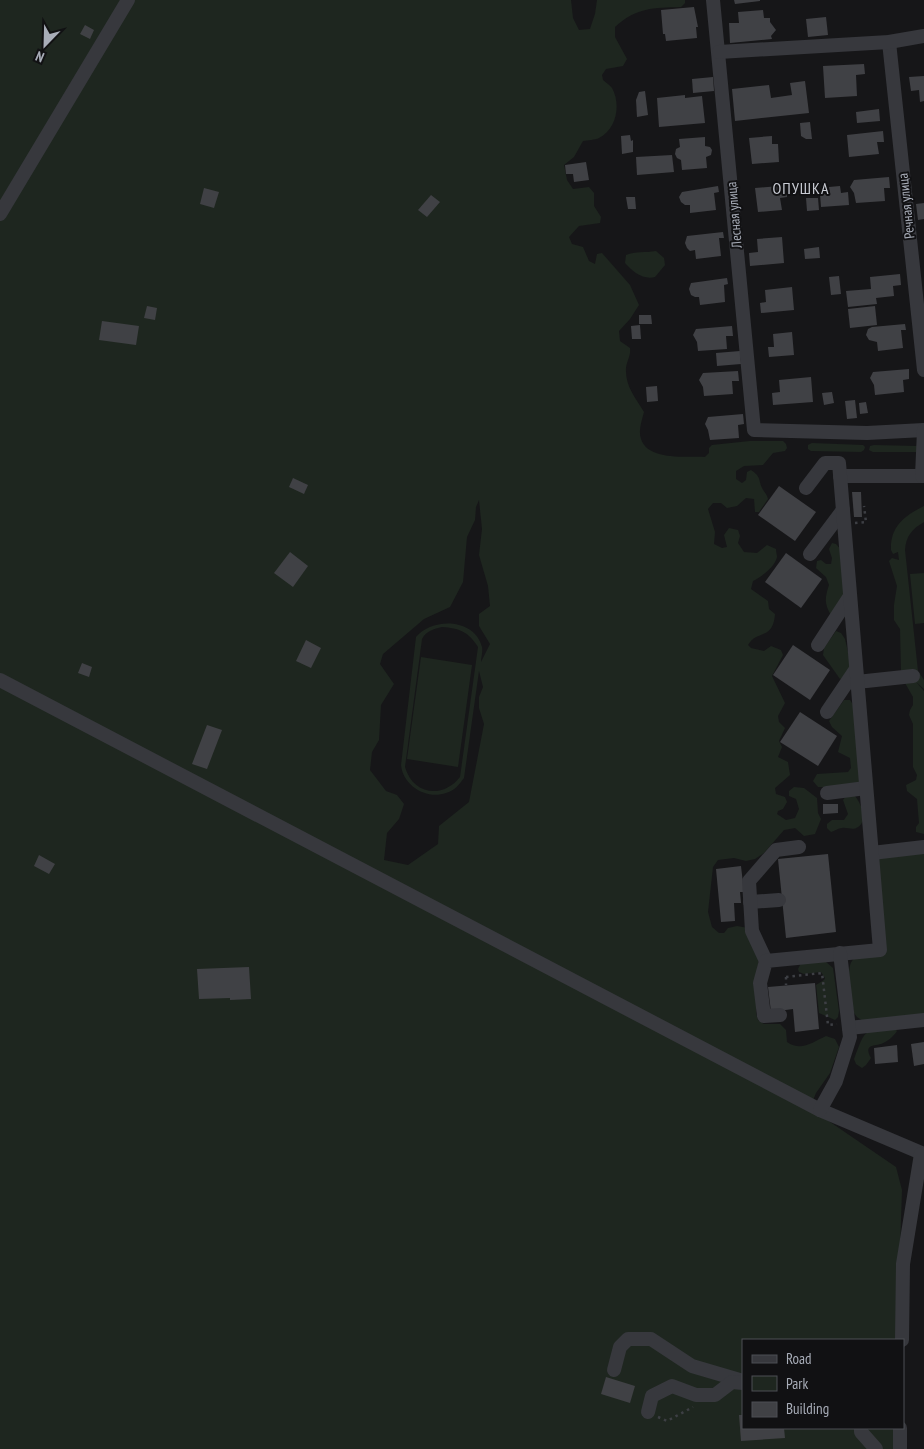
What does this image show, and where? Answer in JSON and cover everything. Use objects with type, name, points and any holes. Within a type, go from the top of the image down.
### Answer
[{"type":"street","points":[[0,214],[128,0]]},
{"type":"street","name":"Лесная улица","points":[[713,0],[754,430],[867,433],[924,430]]},
{"type":"street","points":[[719,52],[889,42],[924,36]]},
{"type":"street","name":"Речная улица","points":[[889,42],[924,370]]},
{"type":"street","points":[[840,476],[923,476],[924,430]]},
{"type":"street","points":[[766,961],[880,950],[839,463],[825,463],[806,488]]},
{"type":"street","points":[[810,554],[843,510]]},
{"type":"street","points":[[818,645],[850,596]]},
{"type":"street","points":[[857,676],[913,676]]},
{"type":"street","points":[[827,712],[857,676]]},
{"type":"street","points":[[0,680],[820,1110],[922,1154],[903,1264],[902,1339]]},
{"type":"street","points":[[827,793],[866,788]]},
{"type":"street","points":[[872,853],[924,847]]},
{"type":"street","points":[[780,1015],[764,1016],[760,982],[766,961],[752,930],[748,881],[776,850],[799,848]]},
{"type":"street","points":[[750,902],[779,900]]},
{"type":"street","points":[[820,1110],[836,1081],[850,1037],[840,953]]},
{"type":"street","points":[[848,1026],[924,1020]]},
{"type":"street","points":[[614,1370],[620,1347],[628,1338],[651,1339],[692,1366],[742,1382]]},
{"type":"street","points":[[648,1412],[652,1396],[672,1386],[696,1396],[715,1395],[732,1382],[742,1382]]},
{"type":"street","points":[[861,1429],[876,1449]]},
{"type":"street","points":[[900,1429],[900,1449]]},
{"type":"path","points":[[844,524],[866,522],[864,506]]},
{"type":"path","points":[[786,977],[822,973],[828,1025],[848,1026]]},
{"type":"path","points":[[648,1412],[668,1421],[715,1395]]},
{"type":"green space","points":[[0,0],[571,0],[573,18],[579,30],[590,29],[597,0],[685,0],[681,7],[654,8],[638,12],[615,27],[615,37],[627,59],[623,66],[606,69],[602,75],[603,80],[611,87],[615,94],[616,116],[610,129],[605,134],[593,140],[583,141],[574,157],[564,165],[567,180],[573,189],[589,187],[594,193],[594,206],[601,217],[600,223],[579,226],[569,237],[572,244],[583,247],[589,261],[595,264],[597,254],[602,253],[630,285],[639,305],[619,331],[620,341],[630,348],[626,374],[631,391],[644,412],[640,433],[645,446],[651,451],[669,456],[705,457],[712,445],[750,441],[783,441],[786,444],[787,448],[785,451],[773,453],[763,465],[744,466],[736,471],[736,479],[742,483],[746,480],[747,472],[751,470],[758,476],[768,499],[759,512],[755,512],[754,499],[746,498],[737,506],[727,508],[721,503],[713,503],[708,509],[715,532],[714,544],[722,548],[727,547],[724,535],[729,528],[738,530],[740,536],[738,543],[744,552],[757,553],[767,545],[776,549],[776,561],[771,568],[753,581],[751,589],[768,601],[769,609],[775,614],[774,622],[768,631],[756,637],[748,645],[751,648],[764,651],[771,646],[781,650],[783,655],[772,676],[785,703],[778,716],[779,722],[785,728],[779,741],[782,747],[778,757],[788,762],[790,775],[775,788],[776,794],[785,797],[787,802],[777,814],[786,820],[795,818],[799,809],[796,799],[789,796],[789,791],[794,787],[804,788],[817,798],[818,813],[821,819],[815,834],[804,836],[795,828],[784,830],[764,853],[755,859],[746,861],[734,858],[718,860],[713,867],[708,912],[712,927],[719,933],[724,933],[728,928],[737,926],[748,928],[760,954],[756,976],[756,1013],[758,1020],[764,1024],[780,1024],[786,1030],[787,1042],[792,1045],[807,1045],[826,1036],[835,1039],[839,1047],[830,1073],[816,1093],[810,1107],[896,1167],[902,1190],[897,1339],[742,1339],[742,1429],[895,1429],[894,1449],[0,1449]],"holes":[[[479,500],[482,529],[479,555],[488,586],[490,606],[479,614],[479,626],[490,644],[481,662],[482,649],[478,637],[471,630],[462,626],[452,624],[432,626],[423,630],[416,637],[401,765],[406,779],[411,785],[424,793],[439,795],[449,792],[460,783],[464,778],[479,671],[483,687],[479,697],[479,708],[484,724],[469,802],[439,826],[438,844],[408,865],[384,860],[387,833],[399,819],[404,804],[397,795],[386,791],[370,770],[372,752],[379,740],[381,705],[394,684],[380,664],[383,654],[424,619],[450,607],[463,582],[467,537],[475,520],[476,507]],[[442,627],[454,628],[467,634],[478,647],[460,777],[445,789],[429,791],[415,783],[405,767],[422,639],[428,632],[433,630]]]},
{"type":"green space","points":[[656,251],[664,258],[665,265],[655,277],[651,278],[638,274],[625,263],[626,255]]},
{"type":"green space","points":[[812,443],[863,445],[865,447],[861,452],[811,451],[808,449],[808,445]]},
{"type":"green space","points":[[870,446],[917,446],[918,452],[873,452],[869,450]]},
{"type":"green space","points":[[924,506],[924,522],[910,533],[905,550],[918,671],[924,680],[924,689],[916,682],[924,691],[924,834],[916,832],[916,827],[919,823],[917,799],[907,791],[906,785],[916,780],[917,775],[913,767],[913,724],[909,715],[913,705],[913,697],[901,671],[900,629],[894,620],[897,586],[889,561],[892,558],[899,560],[898,552],[893,554],[891,550],[891,542],[896,529],[905,518]]},
{"type":"green space","points":[[832,543],[836,544],[843,552],[847,594],[831,615],[826,600],[829,585],[826,577],[816,568],[817,561],[821,560],[826,564],[831,564],[832,558],[829,549]]},
{"type":"green space","points":[[924,573],[924,623],[915,624],[910,574]]},
{"type":"green space","points":[[836,631],[841,633],[845,639],[851,665],[846,676],[840,679],[823,655],[824,648]]},
{"type":"green space","points":[[421,657],[472,665],[458,767],[407,759]]},
{"type":"green space","points":[[844,700],[850,700],[857,711],[862,780],[854,787],[818,787],[813,781],[817,774],[848,772],[851,768],[850,758],[838,752],[842,736],[832,727],[829,721]]},
{"type":"green space","points":[[853,794],[862,810],[863,820],[861,824],[854,829],[841,828],[831,832],[827,828],[827,824],[832,820],[844,820],[848,814],[843,800],[846,796]]},
{"type":"green space","points":[[924,851],[924,1016],[863,1021],[854,1013],[849,976],[851,963],[857,957],[885,954],[878,860],[881,856]]},
{"type":"green space","points":[[826,962],[833,968],[839,1011],[838,1017],[835,1020],[819,1013],[816,985],[825,978],[821,972],[804,974],[799,972],[798,969],[801,963]]},
{"type":"green space","points":[[895,1029],[897,1031],[888,1040],[869,1048],[868,1051],[871,1058],[866,1065],[862,1068],[856,1064],[854,1059],[867,1033],[876,1030]]},
{"type":"building","points":[[734,0],[760,0],[760,1],[735,4]]},
{"type":"building","points":[[694,7],[698,27],[696,27],[697,38],[666,41],[665,34],[663,34],[661,10]]},
{"type":"building","points":[[763,10],[764,18],[770,18],[770,22],[776,30],[771,36],[772,39],[730,43],[729,23],[739,23],[738,12]]},
{"type":"building","points":[[826,17],[828,35],[808,37],[806,19]]},
{"type":"building","points":[[85,25],[94,30],[90,39],[80,34]]},
{"type":"building","points":[[864,64],[865,74],[856,75],[857,96],[825,98],[823,66]]},
{"type":"building","points":[[924,76],[924,101],[920,102],[919,90],[911,91],[909,77]]},
{"type":"building","points":[[713,77],[714,91],[693,93],[692,79]]},
{"type":"building","points":[[805,81],[809,113],[735,121],[732,89],[769,85],[771,98],[792,95],[790,83]]},
{"type":"building","points":[[645,91],[648,115],[637,117],[636,100],[639,92]]},
{"type":"building","points":[[685,95],[685,98],[702,96],[705,123],[659,127],[657,98]]},
{"type":"building","points":[[879,109],[880,121],[857,123],[856,112]]},
{"type":"building","points":[[810,122],[812,139],[806,139],[801,136],[800,123]]},
{"type":"building","points":[[883,131],[884,142],[877,142],[879,154],[849,157],[847,135]]},
{"type":"building","points":[[630,135],[631,141],[633,140],[633,152],[622,154],[621,136]]},
{"type":"building","points":[[772,136],[772,144],[778,144],[779,162],[752,164],[749,138]]},
{"type":"building","points":[[705,137],[705,146],[710,147],[712,150],[711,155],[706,157],[707,168],[682,170],[681,160],[675,154],[676,149],[680,147],[679,139]]},
{"type":"building","points":[[672,155],[674,172],[637,175],[636,157]]},
{"type":"building","points":[[586,162],[589,180],[574,182],[573,174],[566,174],[565,165]]},
{"type":"building","points":[[889,177],[890,188],[884,188],[885,201],[856,203],[854,193],[850,187],[854,180]]},
{"type":"building","points":[[718,186],[719,192],[714,193],[716,210],[690,213],[690,205],[685,205],[679,197],[682,192]]},
{"type":"building","points":[[779,186],[779,189],[786,188],[787,197],[780,198],[782,210],[758,212],[755,188]]},
{"type":"building","points":[[840,186],[841,193],[848,192],[849,205],[821,207],[820,194],[830,194],[829,187]]},
{"type":"building","points":[[204,188],[219,192],[214,208],[200,204]]},
{"type":"building","points":[[431,195],[440,202],[427,217],[418,210]]},
{"type":"building","points":[[626,197],[635,197],[636,209],[628,209]]},
{"type":"building","points":[[806,198],[818,198],[819,210],[807,211]]},
{"type":"building","points":[[924,203],[924,219],[918,220],[916,204]]},
{"type":"building","points":[[723,232],[724,238],[719,238],[721,256],[696,259],[695,250],[690,251],[685,243],[687,236]]},
{"type":"building","points":[[782,237],[784,263],[750,266],[749,253],[758,252],[757,239]]},
{"type":"building","points":[[819,247],[820,258],[805,259],[804,249]]},
{"type":"building","points":[[900,274],[901,285],[893,286],[894,296],[876,298],[877,304],[848,307],[846,291],[871,289],[870,277]]},
{"type":"building","points":[[839,276],[841,294],[831,295],[829,277]]},
{"type":"building","points":[[727,278],[728,284],[724,285],[725,302],[700,305],[699,297],[691,295],[689,289],[691,283]]},
{"type":"building","points":[[792,287],[794,310],[761,313],[760,303],[766,302],[765,290]]},
{"type":"building","points":[[147,306],[157,308],[155,320],[144,318]]},
{"type":"building","points":[[875,306],[877,325],[850,328],[848,309]]},
{"type":"building","points":[[639,315],[651,315],[652,324],[639,324]]},
{"type":"building","points":[[102,321],[139,326],[136,345],[99,340]]},
{"type":"building","points":[[905,324],[906,330],[901,330],[903,348],[878,351],[877,342],[869,340],[866,335],[868,329],[872,327]]},
{"type":"building","points":[[640,325],[641,339],[632,339],[631,326]]},
{"type":"building","points":[[732,326],[733,336],[726,336],[727,349],[698,351],[697,342],[693,335],[696,329]]},
{"type":"building","points":[[792,332],[794,355],[769,357],[768,347],[774,347],[773,334]]},
{"type":"building","points":[[740,351],[741,364],[717,366],[716,353]]},
{"type":"building","points":[[909,369],[909,379],[903,380],[904,392],[875,395],[874,385],[870,378],[873,372]]},
{"type":"building","points":[[738,371],[739,381],[732,381],[733,394],[704,396],[703,387],[699,380],[703,373]]},
{"type":"building","points":[[811,377],[813,402],[773,405],[772,393],[780,392],[779,380]]},
{"type":"building","points":[[657,386],[658,401],[647,402],[646,387]]},
{"type":"building","points":[[832,392],[834,403],[824,405],[822,393]]},
{"type":"building","points":[[855,400],[857,418],[847,419],[845,401]]},
{"type":"building","points":[[866,402],[868,413],[860,414],[859,403]]},
{"type":"building","points":[[743,414],[744,424],[738,425],[739,438],[710,440],[705,424],[708,417]]},
{"type":"building","points":[[293,478],[308,485],[304,494],[289,487]]},
{"type":"building","points":[[779,486],[816,512],[795,541],[758,515]]},
{"type":"building","points":[[852,492],[861,492],[862,517],[854,517]]},
{"type":"building","points":[[290,552],[308,566],[293,587],[274,573]]},
{"type":"building","points":[[786,553],[822,579],[801,608],[765,582]]},
{"type":"building","points":[[306,640],[321,648],[311,668],[296,661]]},
{"type":"building","points":[[793,645],[830,670],[810,700],[773,675]]},
{"type":"building","points":[[82,663],[92,667],[89,677],[78,673]]},
{"type":"building","points":[[800,712],[837,736],[818,766],[780,742]]},
{"type":"building","points":[[207,725],[222,730],[207,769],[192,764]]},
{"type":"building","points":[[823,804],[838,804],[838,813],[823,814]]},
{"type":"building","points":[[828,854],[836,932],[786,938],[778,859]]},
{"type":"building","points":[[39,855],[55,864],[49,874],[34,866]]},
{"type":"building","points":[[741,866],[744,892],[740,892],[741,903],[734,903],[735,921],[721,922],[716,869]]},
{"type":"building","points":[[249,967],[251,999],[199,999],[197,969]]},
{"type":"building","points":[[815,983],[819,1029],[795,1032],[793,1009],[771,1012],[768,987]]},
{"type":"building","points":[[924,1042],[924,1064],[914,1066],[911,1044]]},
{"type":"building","points":[[897,1045],[898,1062],[875,1064],[874,1048]]},
{"type":"building","points":[[606,1377],[635,1386],[630,1403],[601,1394]]},
{"type":"building","points":[[739,1415],[742,1415],[742,1429],[784,1429],[785,1438],[741,1441]]},
{"type":"district","name":"ОПУШКА","points":[[801,188]]}]
